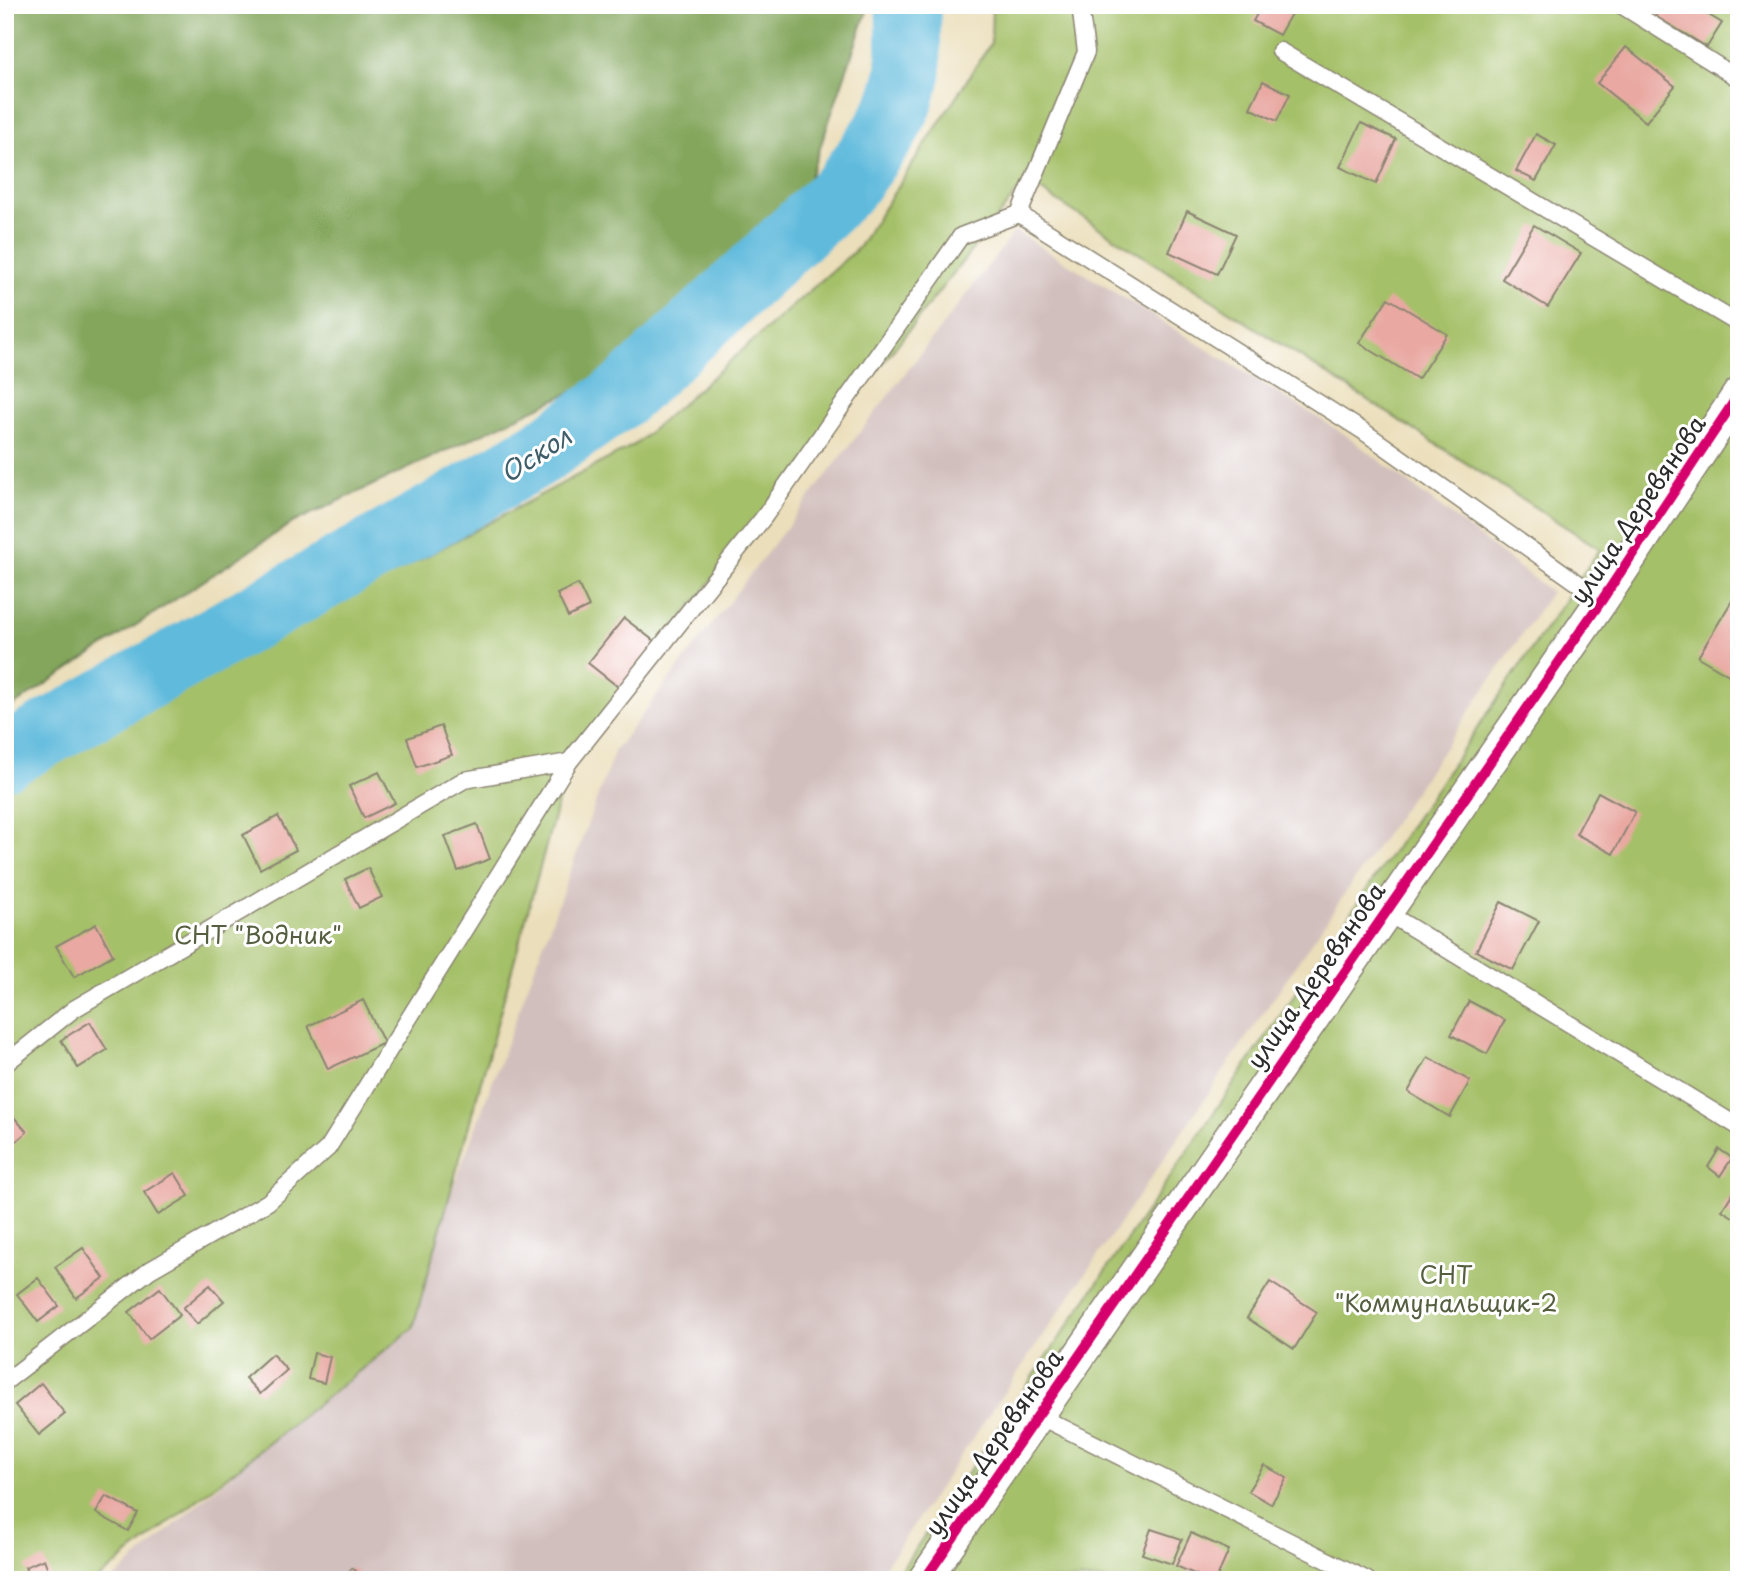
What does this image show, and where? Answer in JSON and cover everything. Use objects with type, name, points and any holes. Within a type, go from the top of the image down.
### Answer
[{"type":"street","name":"улица Деревянова","points":[[923,1580],[1384,911],[1733,414]]},
{"type":"lane","points":[[5,1382],[150,1270],[268,1202],[328,1148],[569,762],[764,517],[961,236],[1019,214],[1086,52],[1080,5]]},
{"type":"lane","points":[[1621,5],[1739,79]]},
{"type":"lane","points":[[1280,51],[1739,324]]},
{"type":"lane","points":[[1019,214],[1363,431],[1602,600]]},
{"type":"lane","points":[[5,1064],[74,1009],[464,780],[569,762]]},
{"type":"lane","points":[[1384,911],[1739,1127]]},
{"type":"lane","points":[[1037,1415],[1367,1580]]},
{"type":"shaded area","points":[[1015,231],[1346,435],[1551,592],[876,1580],[112,1580],[403,1324],[615,750]]},
{"type":"green space","points":[[5,5],[869,5],[793,226],[603,377],[292,523],[5,711]]},
{"type":"green space","points":[[992,5],[1739,5],[1739,1580],[894,1580],[1600,549],[1026,181],[569,762],[413,1328],[97,1580],[5,1580],[5,785],[51,757],[636,444],[858,248],[991,43]]},
{"type":"building","points":[[1262,5],[1275,5],[1291,14],[1279,35],[1253,21]]},
{"type":"building","points":[[1662,5],[1692,5],[1722,23],[1707,47],[1655,16]]},
{"type":"building","points":[[1626,47],[1675,86],[1646,122],[1597,83]]},
{"type":"building","points":[[1263,81],[1290,94],[1277,121],[1250,108]]},
{"type":"building","points":[[1361,123],[1396,139],[1376,184],[1340,167]]},
{"type":"building","points":[[1536,134],[1556,145],[1536,181],[1516,171]]},
{"type":"building","points":[[1187,211],[1236,234],[1217,274],[1169,252]]},
{"type":"building","points":[[1534,225],[1581,253],[1548,307],[1502,279]]},
{"type":"building","points":[[1388,298],[1447,334],[1418,379],[1359,343]]},
{"type":"building","points":[[578,584],[589,607],[568,617],[557,594]]},
{"type":"building","points":[[1739,589],[1739,681],[1698,657]]},
{"type":"building","points":[[624,618],[658,644],[622,690],[588,663]]},
{"type":"building","points":[[441,726],[452,755],[417,767],[407,738]]},
{"type":"building","points":[[379,772],[395,803],[364,818],[349,786]]},
{"type":"building","points":[[1598,792],[1635,812],[1613,854],[1576,834]]},
{"type":"building","points":[[278,816],[296,850],[260,869],[243,835]]},
{"type":"building","points":[[477,824],[490,859],[458,871],[445,836]]},
{"type":"building","points":[[368,868],[382,897],[359,908],[345,879]]},
{"type":"building","points":[[1501,902],[1539,921],[1513,970],[1476,951]]},
{"type":"building","points":[[96,924],[113,955],[74,977],[56,946]]},
{"type":"building","points":[[363,1000],[384,1043],[328,1069],[308,1026]]},
{"type":"building","points":[[1469,1001],[1505,1020],[1487,1054],[1451,1035]]},
{"type":"building","points":[[90,1022],[107,1050],[78,1068],[61,1040]]},
{"type":"building","points":[[1428,1057],[1470,1081],[1450,1117],[1408,1092]]},
{"type":"building","points":[[5,1107],[27,1132],[7,1149],[5,1146]]},
{"type":"building","points":[[1719,1149],[1732,1158],[1720,1176],[1708,1167]]},
{"type":"building","points":[[175,1173],[189,1196],[158,1215],[144,1192]]},
{"type":"building","points":[[1739,1183],[1739,1221],[1722,1210]]},
{"type":"building","points":[[83,1248],[104,1278],[76,1298],[55,1267]]},
{"type":"building","points":[[38,1278],[59,1306],[38,1322],[17,1294]]},
{"type":"building","points":[[1270,1282],[1317,1312],[1294,1349],[1247,1318]]},
{"type":"building","points":[[210,1285],[224,1301],[197,1324],[183,1308]]},
{"type":"building","points":[[160,1288],[180,1315],[149,1339],[129,1312]]},
{"type":"building","points":[[314,1353],[330,1357],[324,1383],[308,1379]]},
{"type":"building","points":[[272,1354],[287,1370],[260,1394],[245,1378]]},
{"type":"building","points":[[41,1383],[65,1414],[39,1435],[15,1405]]},
{"type":"building","points":[[1264,1465],[1287,1478],[1271,1504],[1248,1491]]},
{"type":"building","points":[[106,1496],[138,1513],[128,1531],[96,1513]]},
{"type":"building","points":[[1151,1529],[1182,1539],[1172,1564],[1142,1554]]},
{"type":"building","points":[[1191,1533],[1229,1550],[1216,1580],[1208,1580],[1176,1566]]},
{"type":"building","points":[[44,1559],[52,1580],[30,1580],[25,1567]]},
{"type":"building","points":[[352,1568],[367,1580],[342,1580]]},
{"type":"waterway","name":"Оскол","points":[[5,757],[454,504],[542,452],[624,394],[844,189],[884,134],[900,104],[909,72],[908,5]]},
{"type":"cycle path","points":[[924,1580],[1602,600],[1739,394]]},
{"type":"park label","name":"СНТ \"Водник\"","points":[[258,934]]},
{"type":"park label","name":"СНТ \"Коммунальщик-2","points":[[1446,1288]]}]
